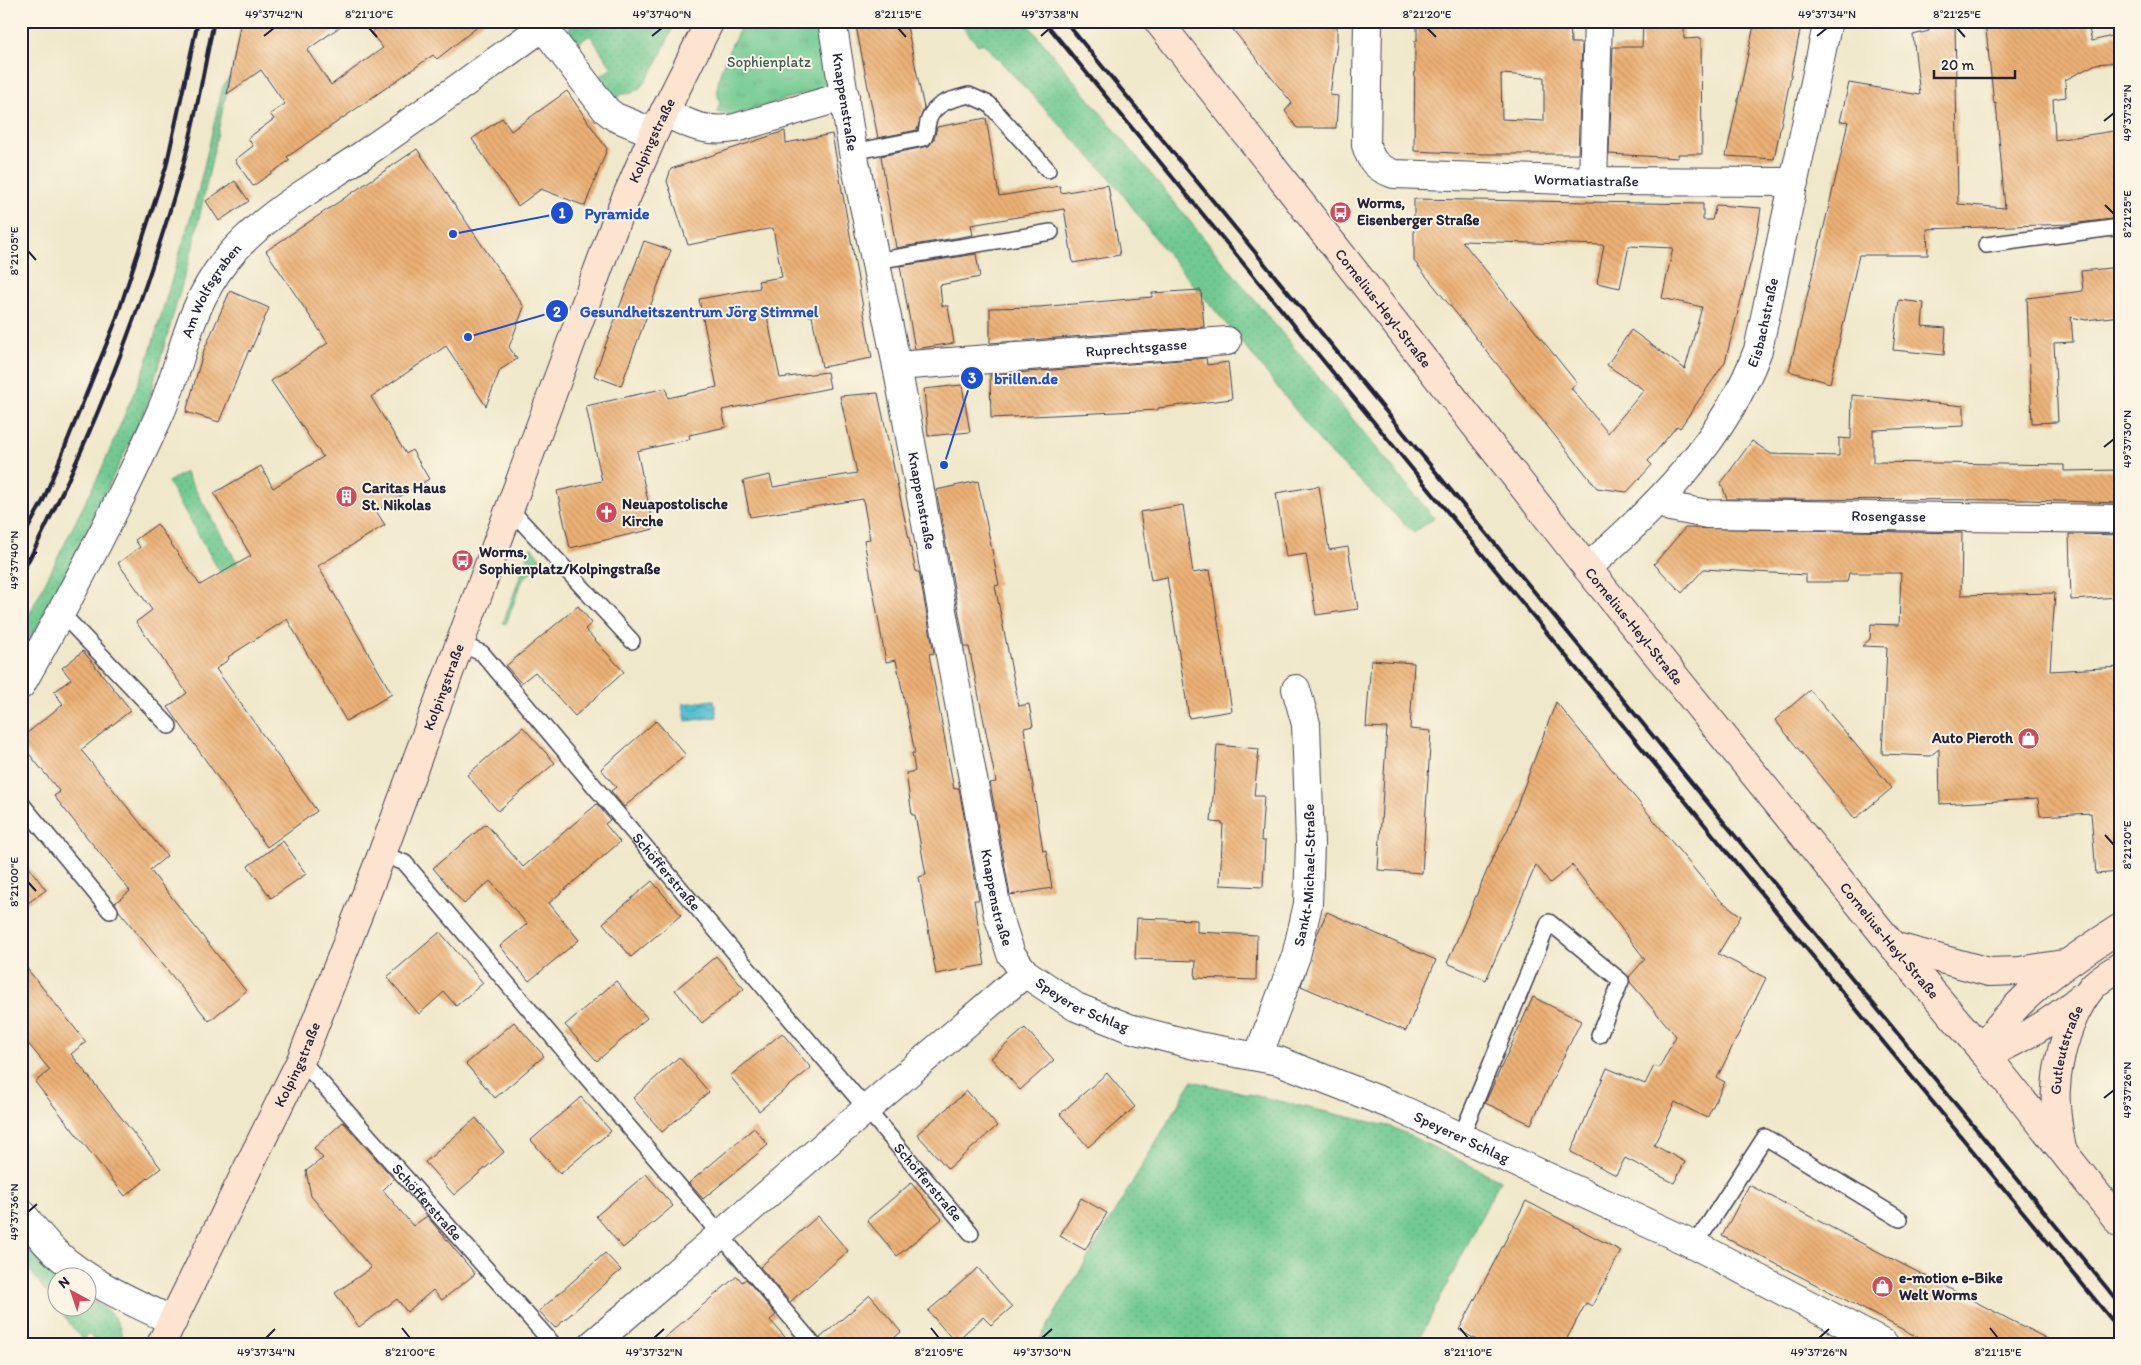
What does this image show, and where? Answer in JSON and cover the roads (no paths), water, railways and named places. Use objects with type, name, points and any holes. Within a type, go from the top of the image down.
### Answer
[{"type":"main road","name":"Kolpingstraße","points":[[167,1332],[301,1060],[382,854],[616,221],[659,123],[710,21]]},
{"type":"main road","name":"Cornelius-Heyl-Straße","points":[[1158,21],[1587,568],[1893,946],[1984,1053],[2120,1223]]},
{"type":"main road","points":[[1984,1053],[1994,1030],[2034,988],[2066,963],[2120,928]]},
{"type":"main road","points":[[1893,946],[1989,972],[2019,972],[2066,963]]},
{"type":"main road","name":"Gutleutstraße","points":[[2063,1151],[2056,1113],[2055,1089],[2070,1027],[2092,987],[2120,966]]},
{"type":"main road","points":[[1984,1053],[2021,1040],[2061,1014],[2092,987]]},
{"type":"street","name":"Knappenstraße","points":[[832,21],[853,152],[897,366],[998,915],[1011,954],[1025,974]]},
{"type":"street","name":"Wormatiastraße","points":[[1368,21],[1366,145],[1370,160],[1379,169],[1394,174],[1593,181],[1794,182]]},
{"type":"street","points":[[1593,181],[1598,21]]},
{"type":"street","name":"Eisbachstraße","points":[[1587,568],[1660,500],[1725,418],[1747,380],[1758,350],[1828,21]]},
{"type":"street","points":[[547,24],[606,110],[615,117],[718,131],[845,96]]},
{"type":"street","name":"Am Wolfsgraben","points":[[21,685],[61,613],[159,416],[197,306],[208,284],[226,260],[247,236],[273,216],[422,114],[547,24]]},
{"type":"street","name":"Ruprechtsgasse","points":[[897,366],[1227,341]]},
{"type":"street","name":"Rosengasse","points":[[1660,500],[1670,507],[1707,514],[2120,519]]},
{"type":"street","name":"Sankt-Michael-Straße","points":[[1258,1056],[1296,956],[1308,904],[1310,843],[1306,724],[1296,689]]},
{"type":"street","points":[[593,1344],[1025,974]]},
{"type":"street","name":"Speyerer Schlag","points":[[1025,974],[1076,1007],[1129,1028],[1198,1046],[1279,1061],[1394,1106],[1695,1245],[1884,1344]]},
{"type":"street","points":[[21,1212],[42,1238],[70,1265],[167,1332]]},
{"type":"lane","points":[[853,152],[924,138],[928,132],[930,116],[944,102],[969,94],[989,104],[1048,170]]},
{"type":"lane","points":[[1986,245],[2120,227]]},
{"type":"lane","points":[[875,261],[1051,232]]},
{"type":"lane","points":[[510,509],[632,641]]},
{"type":"lane","points":[[61,613],[169,726]]},
{"type":"lane","name":"Schöfferstraße","points":[[460,644],[482,653],[971,1233]]},
{"type":"lane","points":[[21,803],[110,911]]},
{"type":"lane","points":[[382,854],[405,863],[813,1344]]},
{"type":"lane","points":[[1461,1137],[1549,922],[1621,981],[1599,1035]]},
{"type":"lane","name":"Schöfferstraße","points":[[301,1060],[553,1344]]},
{"type":"lane","points":[[1695,1245],[1765,1137],[1900,1219]]},
{"type":"water","points":[[714,700],[717,717],[686,721],[683,704]]},
{"type":"railway","points":[[21,541],[43,501],[115,323],[166,167],[198,21]]},
{"type":"railway","points":[[21,575],[69,478],[131,328],[181,173],[195,117],[214,21]]},
{"type":"railway","points":[[1044,21],[2120,1330]]},
{"type":"railway","points":[[1065,21],[2120,1304]]},
{"type":"place","name":"Worms, Eisenberger Straße","points":[[1341,212]]},
{"type":"place","name":"Pyramide","points":[[453,234]]},
{"type":"place","name":"Gesundheitszentrum Jörg Stimmel","points":[[468,337]]},
{"type":"place","name":"brillen.de","points":[[944,465]]},
{"type":"place","name":"Caritas Haus St. Nikolas","points":[[346,497]]},
{"type":"place","name":"Neuapostolische Kirche","points":[[606,513]]},
{"type":"place","name":"Worms, Sophienplatz/Kolpingstraße","points":[[463,561]]},
{"type":"place","name":"Auto Pieroth","points":[[2029,738]]},
{"type":"place","name":"e-motion e-Bike Welt Worms","points":[[1883,1287]]},
{"type":"park label","name":"Sophienplatz","points":[[769,62]]}]
